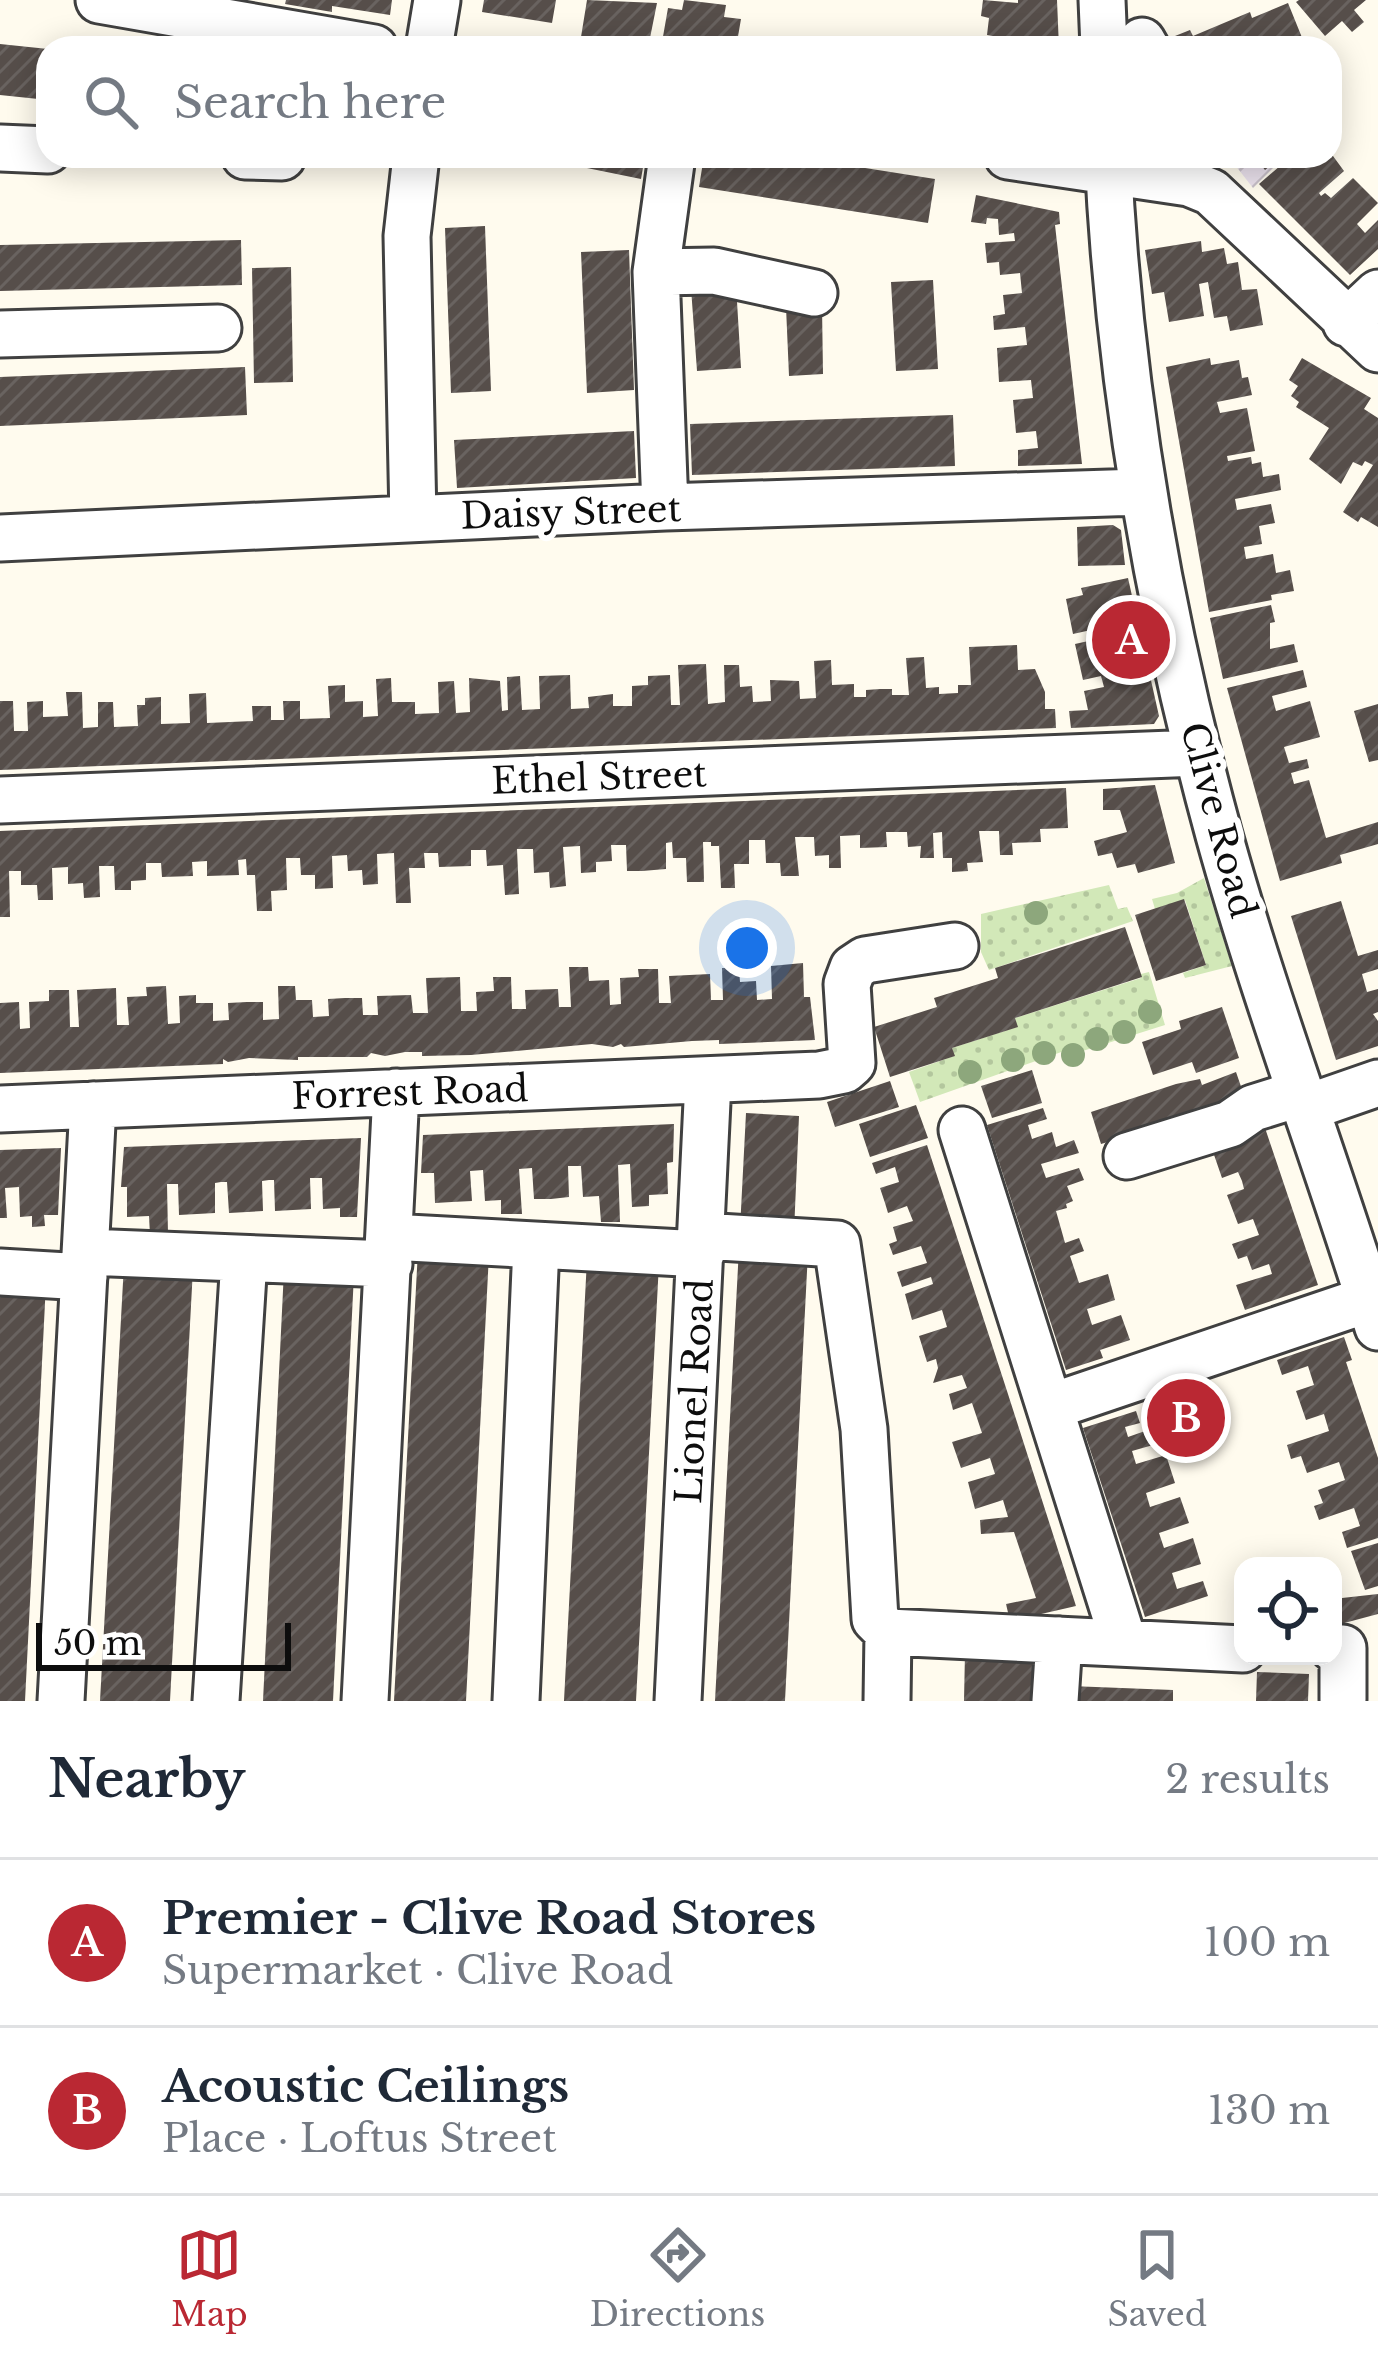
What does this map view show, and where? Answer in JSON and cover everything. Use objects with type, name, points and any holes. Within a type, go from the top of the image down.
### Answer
[{"type":"street","points":[[99,0],[305,36]]},
{"type":"street","points":[[431,36],[437,0]]},
{"type":"street","points":[[1102,0],[1124,36]]},
{"type":"street","points":[[0,148],[36,150]]},
{"type":"street","points":[[413,518],[406,236],[414,168]]},
{"type":"street","points":[[665,507],[656,272],[670,168]]},
{"type":"street","name":"Clive Road","points":[[1109,168],[1124,369],[1141,492],[1198,753],[1279,1094],[1374,1313]]},
{"type":"street","points":[[1189,170],[1367,322]]},
{"type":"street","points":[[656,272],[714,271],[814,293]]},
{"type":"street","points":[[0,334],[218,328]]},
{"type":"street","name":"Daisy Street","points":[[0,538],[665,507],[1141,492]]},
{"type":"street","name":"Ethel Street","points":[[0,800],[1198,753]]},
{"type":"street","name":"Forrest Road","points":[[0,1109],[819,1076],[852,1063],[847,984],[853,968],[866,960],[955,946]]},
{"type":"street","name":"Lionel Road","points":[[678,1701],[708,1081]]},
{"type":"street","points":[[1127,1156],[1230,1124],[1279,1094],[1378,1083]]},
{"type":"street","points":[[365,1701],[396,1092]]},
{"type":"street","points":[[61,1701],[93,1105]]},
{"type":"street","points":[[962,1130],[1124,1643]]},
{"type":"street","points":[[0,1272],[85,1264],[536,1246],[837,1244],[864,1429],[875,1619],[888,1632],[1234,1649]]},
{"type":"street","points":[[516,1701],[536,1246]]},
{"type":"street","points":[[216,1701],[244,1259]]},
{"type":"street","points":[[1050,1407],[1374,1313]]},
{"type":"street","points":[[887,1701],[888,1632]]},
{"type":"street","points":[[1055,1701],[1059,1640]]},
{"type":"street","points":[[1342,1648],[1343,1699]]},
{"type":"shaded area","points":[[1237,168],[1273,168],[1253,188]]},
{"type":"green space","points":[[1204,878],[1232,966],[1185,978],[1183,973],[1206,965],[1185,900],[1155,909],[1152,899],[1177,893]]},
{"type":"green space","points":[[1109,885],[1118,909],[1127,907],[1133,921],[989,970],[981,952],[981,914]]},
{"type":"green space","points":[[1149,972],[1165,1025],[1070,1055],[1067,1050],[920,1102],[909,1072],[954,1056],[952,1048],[1017,1027],[1015,1018]]},
{"type":"building","points":[[286,0],[392,0],[390,15],[332,6],[332,12],[285,4]]},
{"type":"building","points":[[484,0],[556,0],[552,23],[482,12]]},
{"type":"building","points":[[587,0],[657,3],[650,36],[581,36]]},
{"type":"building","points":[[684,0],[726,5],[724,17],[741,19],[738,36],[663,36],[668,8],[682,10]]},
{"type":"building","points":[[983,0],[1057,0],[1058,36],[987,35],[989,18],[981,16]]},
{"type":"building","points":[[1366,0],[1354,10],[1364,22],[1352,32],[1342,21],[1325,36],[1296,2]]},
{"type":"building","points":[[1288,3],[1301,36],[1193,36],[1250,12],[1252,18]]},
{"type":"building","points":[[0,44],[36,48],[36,99],[0,95]]},
{"type":"building","points":[[587,168],[643,168],[641,179]]},
{"type":"building","points":[[702,168],[865,168],[935,179],[928,223],[699,187]]},
{"type":"building","points":[[1278,168],[1342,168],[1344,171],[1319,193],[1331,198],[1353,178],[1378,203],[1357,224],[1365,233],[1378,220],[1378,249],[1350,275],[1259,184]]},
{"type":"building","points":[[976,195],[1059,212],[1060,224],[1055,225],[1082,464],[1018,466],[1018,450],[1038,448],[1036,431],[1016,433],[1013,400],[1033,398],[1031,380],[999,382],[997,348],[1027,345],[1025,327],[994,330],[993,316],[1005,314],[1003,295],[1022,293],[1020,273],[1000,275],[999,262],[987,263],[985,243],[1015,241],[1014,233],[999,235],[998,219],[987,218],[986,224],[971,222]]},
{"type":"building","points":[[485,226],[491,391],[451,393],[445,228]]},
{"type":"building","points":[[241,240],[242,285],[0,291],[0,245]]},
{"type":"building","points":[[1201,241],[1202,252],[1224,248],[1227,264],[1238,262],[1242,290],[1257,289],[1263,325],[1230,331],[1227,316],[1214,318],[1208,282],[1199,284],[1204,316],[1169,322],[1164,292],[1152,294],[1145,250]]},
{"type":"building","points":[[629,250],[634,390],[587,393],[581,252]]},
{"type":"building","points":[[291,267],[293,382],[254,383],[252,268]]},
{"type":"building","points":[[933,280],[938,369],[896,371],[891,282]]},
{"type":"building","points":[[736,285],[741,368],[697,371],[691,288]]},
{"type":"building","points":[[822,306],[823,374],[789,376],[786,307]]},
{"type":"building","points":[[1210,358],[1211,365],[1239,360],[1252,395],[1217,402],[1220,413],[1247,408],[1255,451],[1227,456],[1228,461],[1251,457],[1252,464],[1261,462],[1263,477],[1279,474],[1281,490],[1235,499],[1237,510],[1271,504],[1275,523],[1259,526],[1262,544],[1244,547],[1246,559],[1273,554],[1276,573],[1290,570],[1294,591],[1209,612],[1166,367]]},
{"type":"building","points":[[1302,358],[1371,398],[1364,409],[1378,418],[1378,527],[1343,512],[1373,465],[1353,462],[1341,484],[1309,459],[1329,428],[1296,407],[1299,402],[1291,396],[1298,386],[1289,380]]},
{"type":"building","points":[[245,367],[247,415],[0,426],[0,377]]},
{"type":"building","points":[[953,415],[955,466],[692,475],[690,424]]},
{"type":"building","points":[[634,431],[636,478],[457,488],[454,440]]},
{"type":"building","points":[[1113,525],[1121,530],[1125,565],[1078,566],[1077,527]]},
{"type":"building","points":[[1128,578],[1159,716],[1154,724],[1071,728],[1069,711],[1088,710],[1084,691],[1104,687],[1101,676],[1083,680],[1075,644],[1093,640],[1091,630],[1073,634],[1066,599],[1083,595],[1081,588]]},
{"type":"building","points":[[1271,605],[1275,622],[1270,623],[1270,649],[1294,644],[1298,662],[1223,679],[1210,618]]},
{"type":"building","points":[[1017,645],[1018,670],[1035,669],[1045,692],[1045,709],[1055,709],[1056,728],[0,770],[0,701],[13,701],[14,731],[28,731],[27,702],[43,701],[43,717],[68,716],[66,692],[82,692],[83,728],[98,727],[98,702],[113,702],[114,727],[138,726],[137,705],[145,705],[145,698],[161,697],[161,724],[190,723],[189,694],[206,693],[207,723],[253,721],[252,706],[271,706],[271,720],[284,720],[283,701],[300,701],[300,719],[330,718],[328,686],[345,685],[345,702],[363,701],[363,717],[378,716],[376,679],[391,678],[392,702],[415,702],[415,714],[439,713],[438,682],[454,681],[456,713],[470,712],[469,678],[500,681],[502,711],[508,710],[507,677],[520,676],[522,710],[540,709],[539,676],[570,675],[571,709],[589,708],[588,697],[613,694],[613,706],[632,706],[632,686],[648,685],[648,676],[670,675],[671,705],[680,705],[678,665],[706,664],[708,704],[725,702],[724,665],[739,665],[740,687],[752,686],[753,702],[771,701],[770,680],[799,681],[800,699],[816,698],[814,661],[831,660],[832,685],[854,684],[854,697],[880,689],[909,695],[906,658],[924,657],[926,688],[939,687],[939,694],[958,693],[958,685],[971,685],[969,647]]},
{"type":"building","points":[[1303,670],[1307,687],[1272,696],[1276,711],[1310,701],[1320,737],[1284,747],[1289,763],[1307,759],[1309,768],[1291,773],[1294,784],[1309,780],[1326,838],[1378,822],[1378,844],[1340,855],[1342,863],[1280,881],[1227,688]]},
{"type":"building","points":[[1378,704],[1378,760],[1369,762],[1354,711]]},
{"type":"building","points":[[1155,785],[1175,863],[1138,873],[1135,864],[1117,868],[1112,853],[1098,856],[1094,841],[1127,832],[1120,810],[1103,810],[1103,789]]},
{"type":"building","points":[[1066,788],[1068,828],[1040,829],[1041,842],[1012,843],[1013,855],[1000,855],[999,831],[979,831],[983,862],[967,863],[968,871],[952,872],[952,858],[943,858],[942,832],[933,833],[934,858],[920,858],[921,846],[908,847],[907,832],[886,832],[887,847],[860,848],[860,835],[840,836],[841,868],[829,868],[829,855],[815,856],[814,837],[795,837],[799,876],[781,876],[780,863],[766,863],[765,840],[749,840],[749,864],[734,864],[735,888],[721,888],[719,846],[711,842],[703,842],[704,882],[687,882],[686,858],[673,858],[672,842],[666,843],[666,869],[642,871],[627,871],[626,845],[611,845],[612,861],[596,862],[596,872],[581,873],[580,846],[563,847],[566,886],[550,888],[549,872],[534,873],[533,849],[517,849],[519,894],[505,895],[503,865],[487,866],[486,850],[471,850],[471,866],[439,867],[438,853],[424,853],[425,868],[409,868],[411,903],[396,903],[394,853],[377,854],[378,884],[363,885],[362,870],[348,871],[347,855],[332,856],[333,888],[315,889],[315,875],[301,875],[300,858],[286,858],[287,890],[271,891],[272,911],[257,911],[255,875],[247,875],[246,859],[238,860],[239,875],[207,876],[207,861],[192,862],[193,876],[162,877],[161,863],[146,863],[146,880],[131,881],[131,890],[115,890],[114,866],[99,866],[100,897],[84,898],[83,883],[68,884],[68,867],[52,868],[53,900],[38,900],[37,885],[21,885],[21,871],[9,871],[10,917],[0,917],[0,831]]},
{"type":"building","points":[[1184,899],[1206,965],[1156,981],[1135,915]]},
{"type":"building","points":[[1341,901],[1358,956],[1378,950],[1378,969],[1362,974],[1367,992],[1378,989],[1378,1012],[1373,1014],[1378,1021],[1378,1046],[1336,1060],[1291,916]]},
{"type":"building","points":[[1125,927],[1142,977],[1015,1018],[1018,1027],[952,1048],[955,1056],[890,1077],[874,1027],[937,1007],[934,998],[998,978],[995,968]]},
{"type":"building","points":[[803,963],[804,997],[810,997],[815,1040],[592,1044],[471,1055],[371,1053],[367,1057],[223,1059],[223,1064],[0,1073],[0,1003],[19,1002],[20,1029],[30,1028],[29,1002],[49,1001],[49,990],[69,990],[70,1027],[79,1027],[77,990],[116,988],[117,1025],[129,1025],[127,997],[147,996],[146,987],[166,986],[168,1024],[180,1023],[179,996],[196,995],[196,1003],[213,1003],[213,1021],[229,1020],[228,1003],[247,1002],[263,1002],[263,1020],[279,1019],[278,986],[295,986],[296,1000],[312,1000],[313,1017],[329,1016],[328,999],[345,998],[362,998],[363,1015],[378,1015],[377,996],[411,995],[413,1013],[428,1013],[426,978],[460,977],[461,1011],[477,1011],[476,992],[494,991],[493,977],[511,977],[512,1009],[526,1009],[525,990],[558,989],[559,1007],[571,1007],[569,967],[588,967],[589,981],[609,980],[610,1005],[621,1004],[620,978],[639,977],[638,969],[658,969],[659,1003],[671,1003],[669,976],[710,974],[711,1000],[723,1000],[722,968],[739,968],[740,982],[756,981],[757,1000],[772,999],[771,966]]},
{"type":"building","points":[[1222,1007],[1239,1058],[1196,1073],[1192,1062],[1153,1075],[1142,1042],[1181,1029],[1179,1021]]},
{"type":"building","points":[[1032,1070],[1042,1103],[992,1118],[981,1086]]},
{"type":"building","points":[[1236,1072],[1246,1101],[1101,1144],[1091,1112],[1176,1084],[1200,1079],[1202,1085]]},
{"type":"building","points":[[890,1081],[899,1107],[835,1127],[827,1102]]},
{"type":"building","points":[[916,1105],[928,1138],[870,1157],[859,1124]]},
{"type":"building","points":[[1043,1108],[1047,1119],[1028,1125],[1032,1139],[1052,1132],[1056,1147],[1074,1140],[1079,1153],[1041,1164],[1046,1178],[1079,1168],[1084,1180],[1067,1186],[1073,1201],[1056,1211],[1065,1243],[1079,1238],[1084,1251],[1070,1256],[1079,1283],[1108,1274],[1115,1300],[1087,1309],[1092,1325],[1121,1315],[1130,1340],[1100,1350],[1103,1358],[1066,1370],[987,1125]]},
{"type":"building","points":[[746,1113],[799,1116],[794,1232],[740,1229]]},
{"type":"building","points":[[1263,1122],[1318,1285],[1245,1310],[1236,1285],[1272,1274],[1269,1264],[1252,1270],[1247,1256],[1238,1259],[1232,1244],[1259,1235],[1253,1219],[1238,1224],[1227,1195],[1244,1189],[1242,1181],[1238,1172],[1222,1178],[1212,1149]]},
{"type":"building","points":[[674,1124],[673,1162],[667,1163],[668,1194],[649,1195],[649,1206],[632,1207],[630,1164],[618,1165],[620,1222],[601,1222],[599,1196],[583,1197],[581,1166],[568,1166],[569,1197],[551,1199],[534,1199],[532,1168],[519,1169],[522,1214],[501,1214],[501,1200],[485,1201],[483,1170],[470,1171],[472,1201],[435,1203],[434,1173],[421,1173],[423,1135]]},
{"type":"building","points":[[361,1138],[357,1217],[340,1217],[340,1208],[323,1209],[322,1178],[310,1178],[311,1209],[275,1211],[274,1180],[269,1180],[262,1181],[263,1211],[229,1213],[227,1182],[221,1182],[215,1183],[215,1213],[179,1215],[178,1184],[167,1184],[168,1234],[150,1235],[149,1216],[127,1217],[127,1187],[121,1187],[124,1147]]},
{"type":"building","points":[[927,1145],[1076,1606],[1010,1621],[1006,1604],[1036,1598],[1014,1532],[981,1534],[980,1520],[1008,1517],[1003,1500],[975,1509],[968,1482],[995,1474],[990,1458],[961,1468],[952,1442],[982,1433],[972,1403],[953,1410],[949,1394],[967,1388],[962,1375],[933,1383],[936,1359],[927,1362],[919,1336],[947,1327],[942,1310],[912,1320],[905,1294],[933,1284],[931,1277],[902,1287],[897,1272],[927,1263],[921,1246],[893,1255],[889,1244],[897,1241],[893,1227],[913,1221],[907,1206],[888,1213],[880,1188],[899,1182],[895,1167],[876,1174],[872,1163]]},
{"type":"building","points":[[61,1148],[58,1215],[44,1215],[45,1226],[32,1227],[32,1216],[20,1217],[19,1187],[5,1188],[7,1218],[0,1218],[0,1150]]},
{"type":"building","points":[[739,1248],[808,1252],[785,1701],[715,1701]]},
{"type":"building","points":[[418,1250],[489,1254],[466,1701],[394,1701]]},
{"type":"building","points":[[587,1259],[659,1263],[636,1701],[564,1701]]},
{"type":"building","points":[[124,1264],[193,1268],[170,1701],[100,1701]]},
{"type":"building","points":[[284,1270],[354,1274],[333,1701],[263,1701]]},
{"type":"building","points":[[0,1281],[46,1283],[25,1701],[0,1701]]},
{"type":"building","points":[[1344,1337],[1352,1360],[1346,1362],[1378,1458],[1378,1538],[1347,1548],[1342,1532],[1360,1526],[1354,1508],[1319,1520],[1314,1506],[1323,1503],[1318,1490],[1345,1480],[1339,1462],[1307,1473],[1301,1456],[1291,1459],[1287,1445],[1329,1431],[1324,1414],[1306,1420],[1296,1391],[1314,1385],[1308,1366],[1282,1375],[1277,1360]]},
{"type":"building","points":[[1202,1389],[1216,1432],[1170,1447],[1156,1404]]},
{"type":"building","points":[[1136,1411],[1140,1423],[1125,1427],[1128,1437],[1148,1430],[1153,1445],[1132,1451],[1136,1464],[1166,1455],[1175,1483],[1146,1493],[1150,1507],[1180,1497],[1189,1523],[1159,1533],[1164,1548],[1193,1538],[1201,1564],[1172,1573],[1177,1589],[1203,1581],[1208,1596],[1145,1617],[1083,1428]]},
{"type":"building","points":[[1378,1543],[1378,1586],[1365,1590],[1351,1551]]},
{"type":"building","points":[[1378,1594],[1378,1614],[1342,1624],[1342,1598]]},
{"type":"building","points":[[965,1652],[1042,1653],[1039,1701],[964,1701]]},
{"type":"building","points":[[1257,1672],[1309,1674],[1308,1701],[1256,1701]]},
{"type":"building","points":[[1070,1686],[1173,1690],[1173,1701],[1070,1701]]},
{"type":"place","name":"Premier - Clive Road Stores","points":[[1131,640]]},
{"type":"place","name":"Acoustic Ceilings","points":[[1186,1418]]}]
